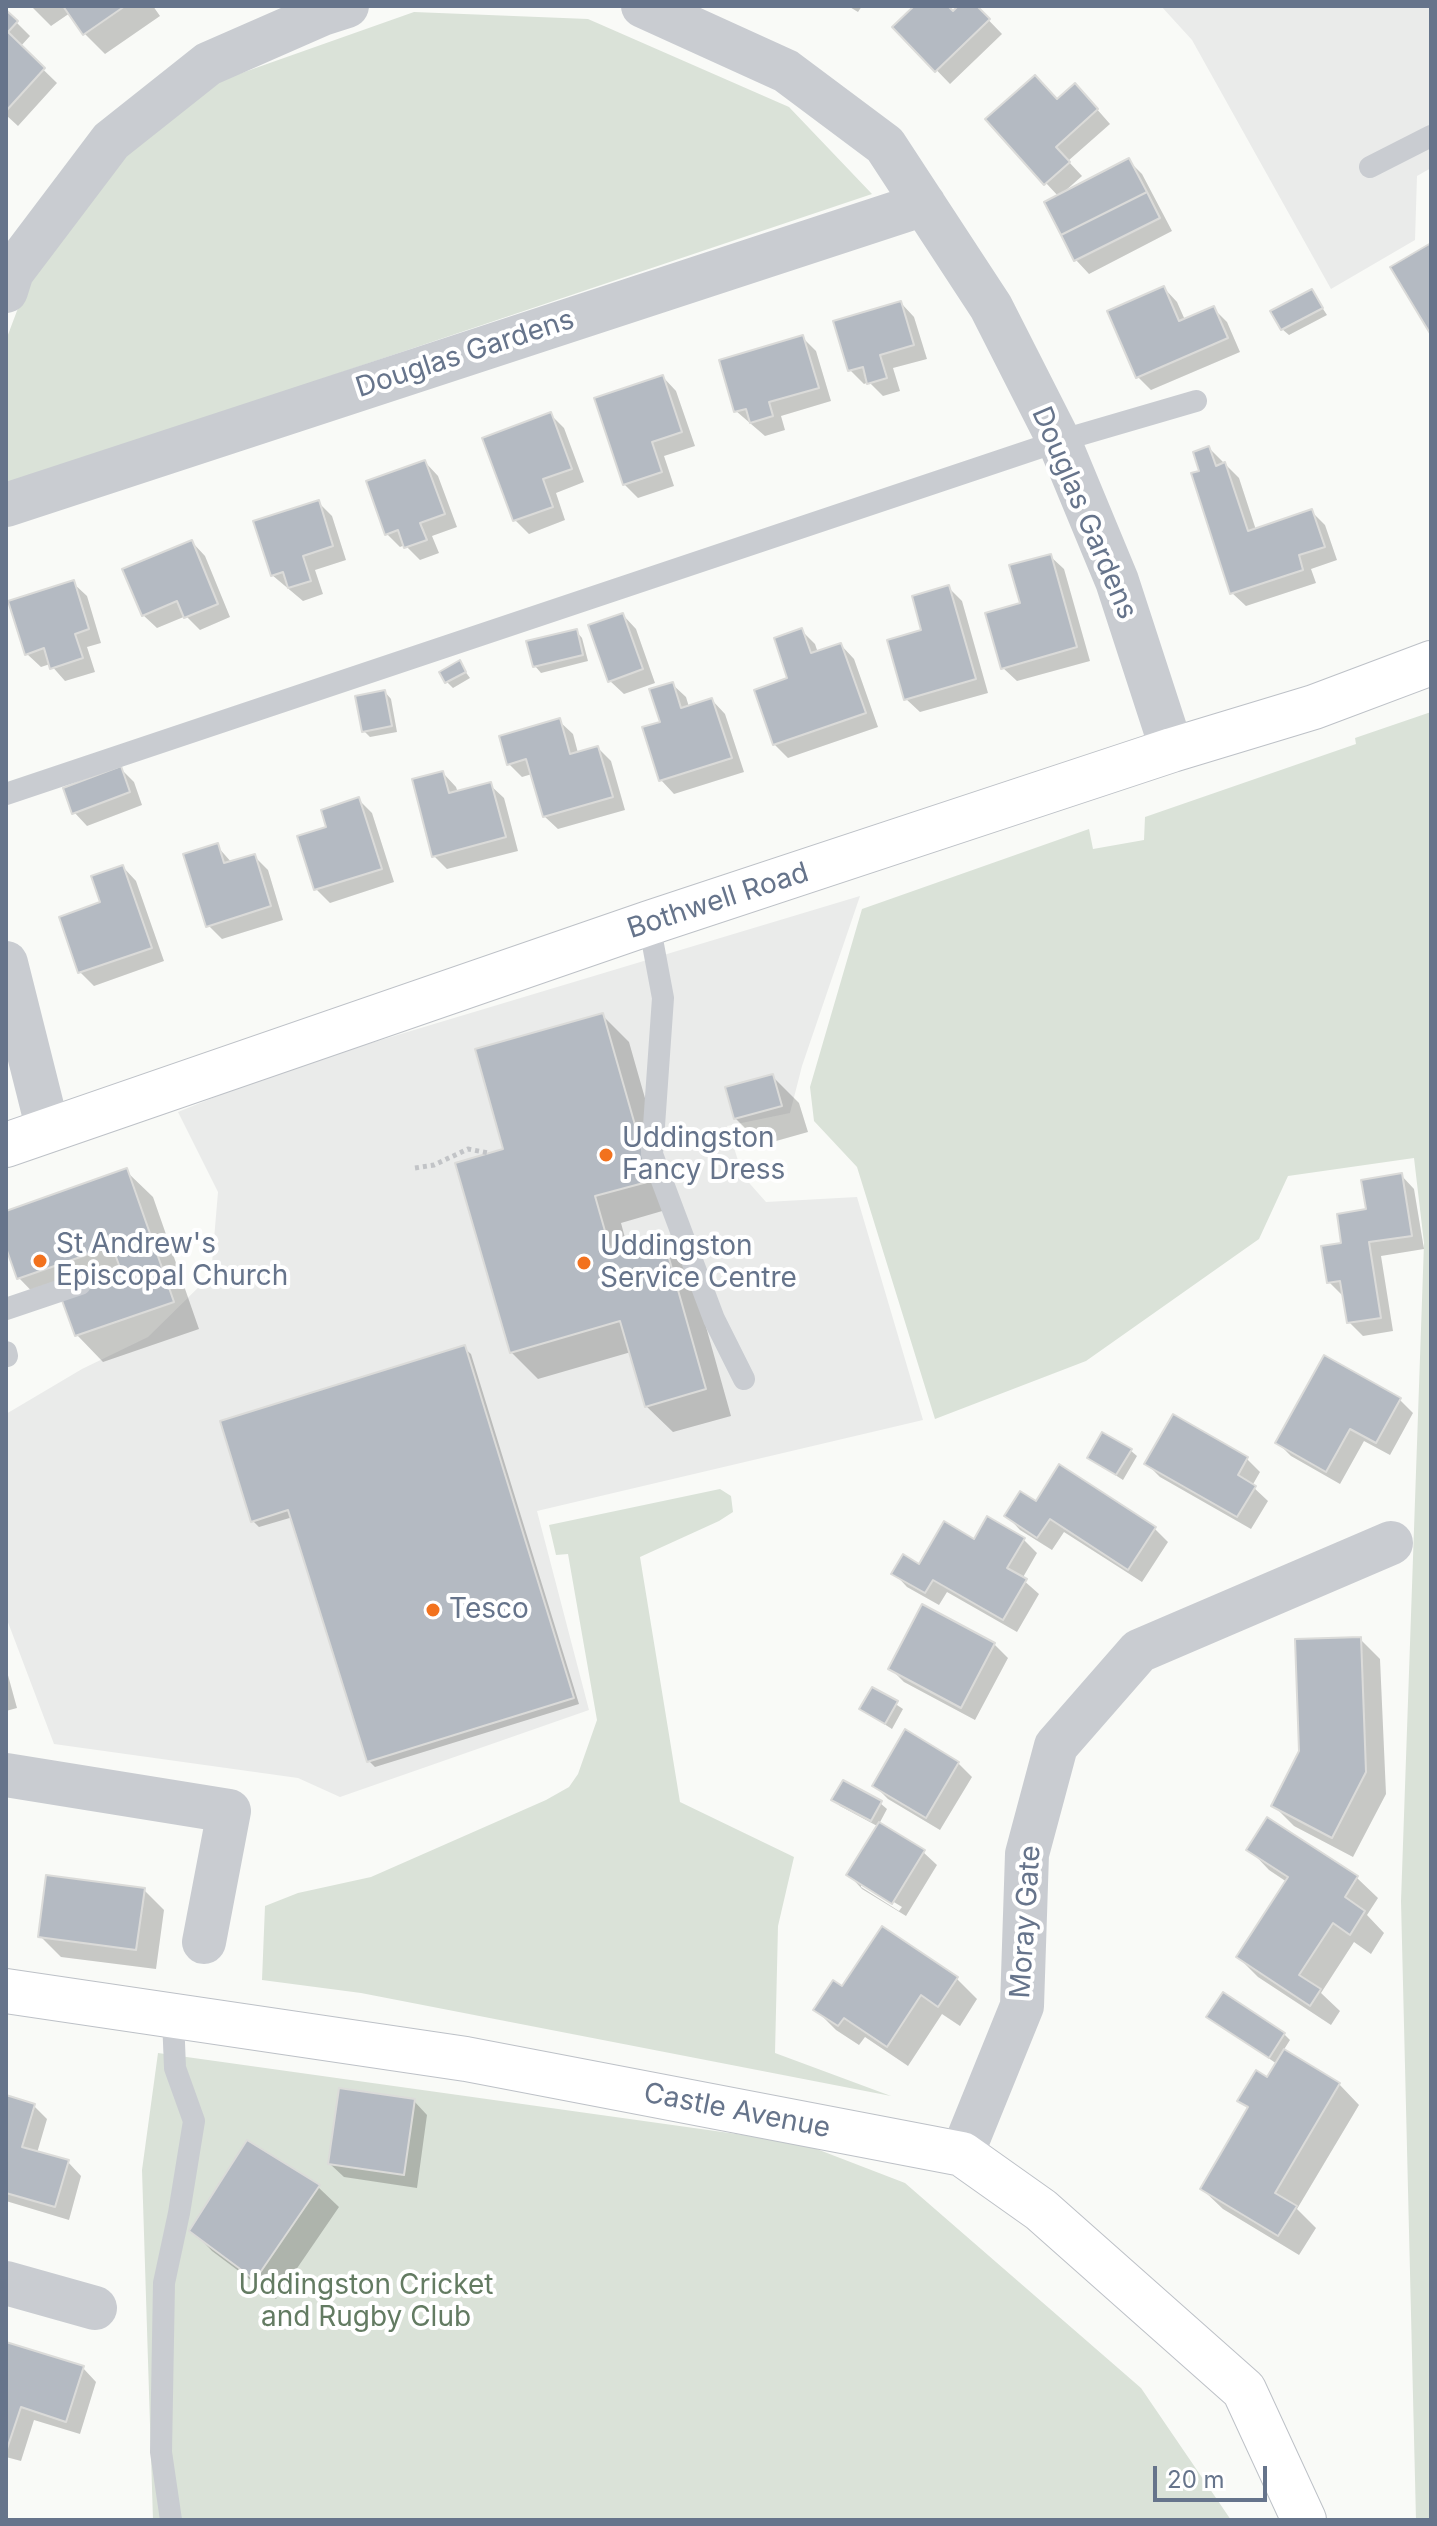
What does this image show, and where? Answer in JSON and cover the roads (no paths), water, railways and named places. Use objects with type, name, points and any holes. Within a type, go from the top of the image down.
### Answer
[{"type":"main road","name":"Bothwell Road","points":[[6,1145],[649,923],[1172,750],[1314,707],[1431,663]]},
{"type":"main road","name":"Castle Avenue","points":[[6,1991],[466,2059],[962,2154],[1041,2210],[1244,2390],[1304,2520]]},
{"type":"street","name":"Douglas Gardens","points":[[643,6],[786,71],[885,145],[991,307],[1059,441],[1117,581],[1172,750]]},
{"type":"street","points":[[6,291],[12,272],[111,141],[208,64],[330,9]]},
{"type":"street","name":"Douglas Gardens","points":[[6,505],[924,204]]},
{"type":"street","points":[[6,963],[48,1130]]},
{"type":"street","name":"Moray Gate","points":[[962,2154],[1022,2006],[1027,1854],[1056,1746],[1139,1651],[1391,1543]]},
{"type":"street","points":[[7,1779],[229,1811],[204,1942]]},
{"type":"street","points":[[6,2283],[95,2308]]},
{"type":"lane","points":[[1370,167],[1431,136]]},
{"type":"lane","points":[[6,794],[1059,441],[1196,401]]},
{"type":"lane","points":[[649,923],[663,998],[652,1154],[714,1319],[744,1379]]},
{"type":"lane","points":[[6,1309],[80,1284]]},
{"type":"lane","points":[[171,2520],[161,2452],[164,2283],[194,2121],[175,2068],[173,2018]]},
{"type":"place","name":"Uddingston Fancy Dress","points":[[606,1155]]},
{"type":"place","name":"St Andrew's Episcopal Church","points":[[40,1261]]},
{"type":"place","name":"Uddingston Service Centre","points":[[584,1263]]},
{"type":"place","name":"Tesco","points":[[433,1610]]},
{"type":"park label","name":"Uddingston Cricket and Rugby Club","points":[[366,2302]]}]
